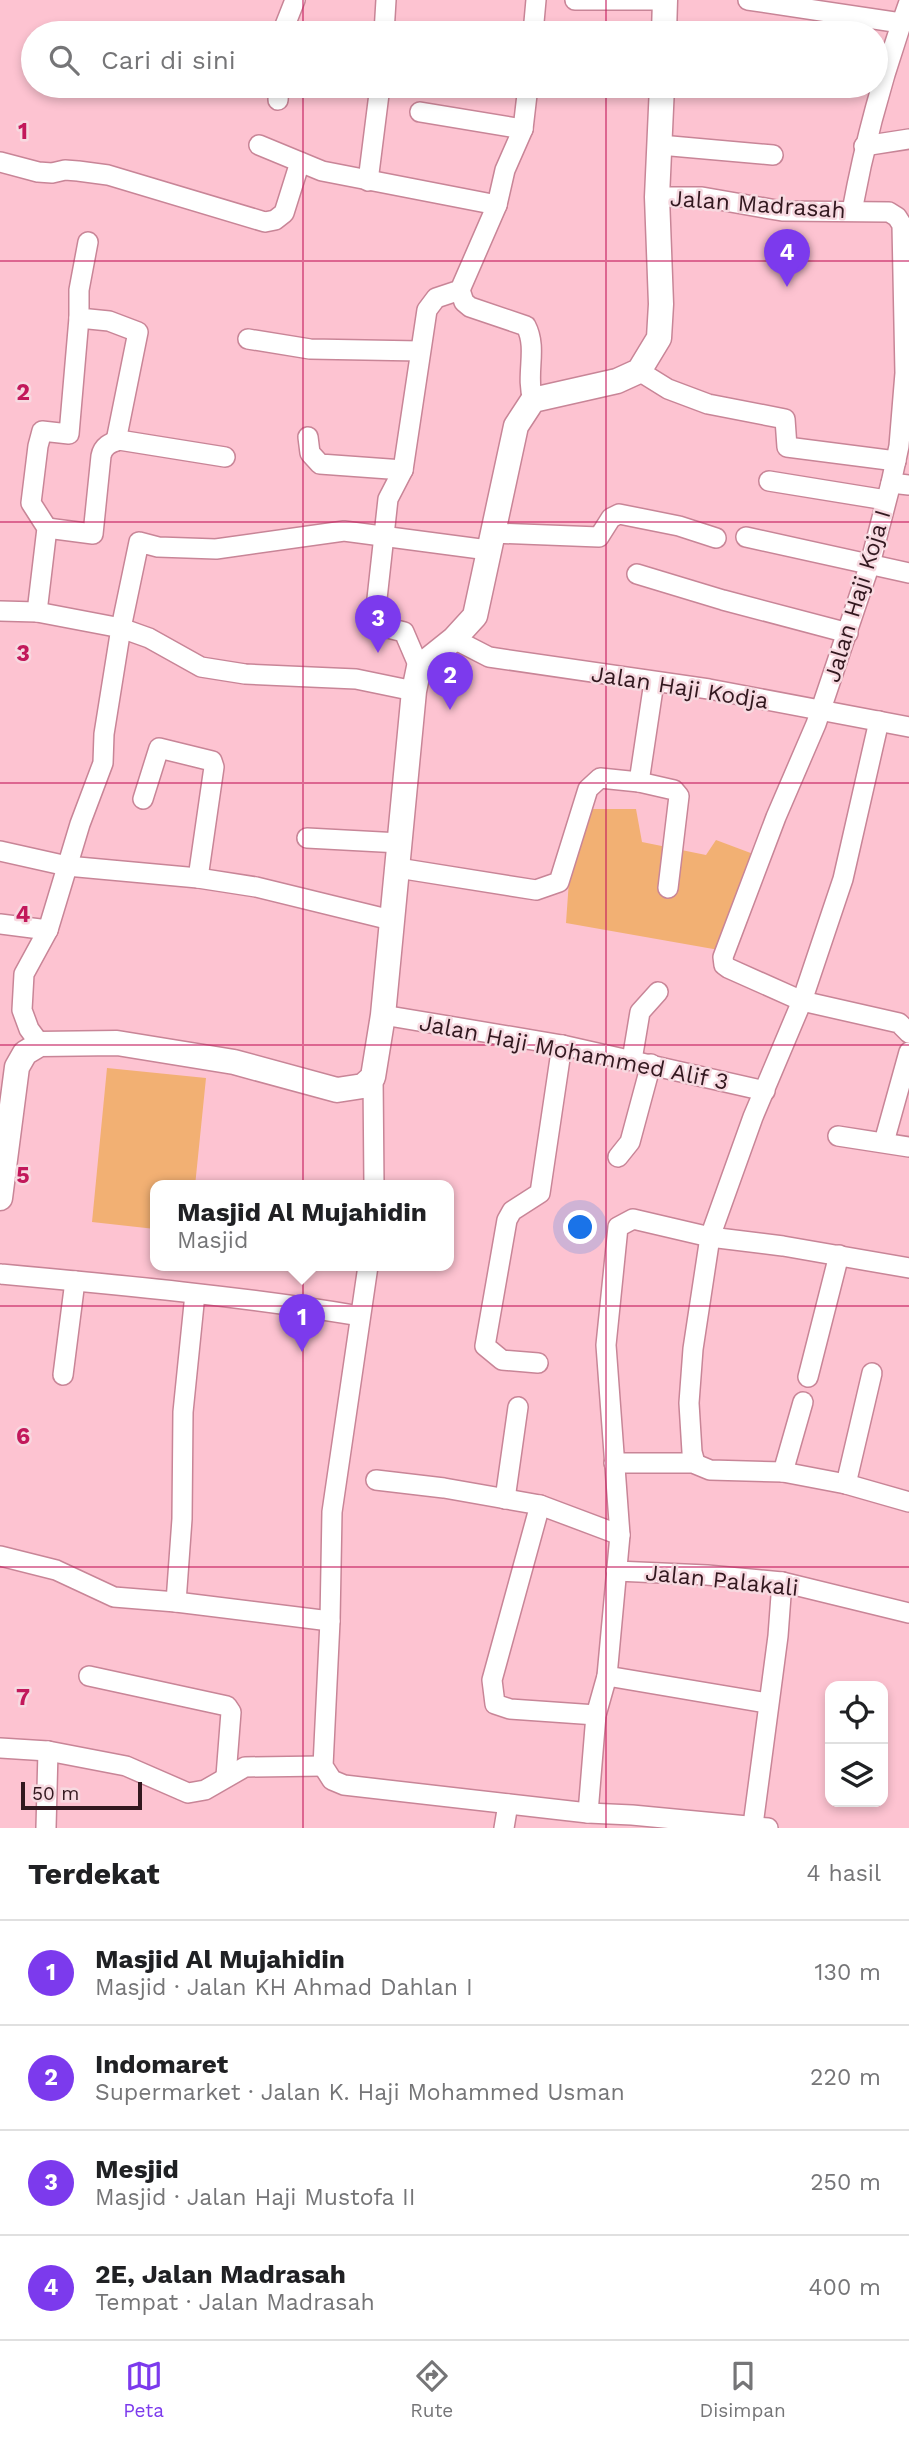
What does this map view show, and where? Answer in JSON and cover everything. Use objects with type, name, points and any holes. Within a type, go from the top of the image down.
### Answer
[{"type":"street","points":[[287,21],[295,0]]},
{"type":"street","points":[[385,21],[386,0]]},
{"type":"street","points":[[534,21],[536,0]]},
{"type":"street","points":[[575,0],[665,0],[664,21]]},
{"type":"street","points":[[748,0],[888,21]]},
{"type":"street","points":[[888,66],[909,2]]},
{"type":"street","points":[[888,21],[901,23]]},
{"type":"street","points":[[368,181],[378,98]]},
{"type":"street","points":[[527,98],[523,129],[505,170],[497,205],[460,290],[464,302],[470,307],[526,326],[533,344],[529,387],[533,400]]},
{"type":"street","points":[[419,667],[454,639],[475,616],[516,426],[533,400],[617,381],[639,371],[659,338],[661,304],[657,197],[662,98]]},
{"type":"street","points":[[852,212],[864,146],[878,98]]},
{"type":"street","points":[[420,112],[523,129]]},
{"type":"street","points":[[864,146],[909,139]]},
{"type":"street","points":[[259,145],[323,171],[497,205]]},
{"type":"street","points":[[660,145],[773,155]]},
{"type":"street","points":[[0,162],[38,172],[65,170],[108,175],[265,222],[275,220],[284,213],[300,162]]},
{"type":"street","name":"Jalan Madrasah","points":[[657,197],[702,197],[782,211],[889,212],[897,216],[902,225],[906,303]]},
{"type":"street","points":[[37,612],[47,528],[31,503],[38,446],[42,431],[69,434],[79,290],[88,242]]},
{"type":"street","points":[[374,1180],[373,1077],[383,1015],[414,691],[419,667],[404,632],[384,627],[375,617],[388,499],[403,470],[427,310],[436,298],[460,290]]},
{"type":"street","name":"Jalan Haji Koja I","points":[[906,303],[905,373],[895,489],[821,709],[776,817],[723,957],[724,965],[728,968],[802,1001],[899,1023],[909,1032]]},
{"type":"street","points":[[79,318],[109,321],[138,332],[116,441]]},
{"type":"street","points":[[248,339],[310,349],[420,351]]},
{"type":"street","points":[[639,371],[668,389],[708,404],[785,419],[787,447],[896,460]]},
{"type":"street","points":[[308,437],[310,453],[320,464],[403,470]]},
{"type":"street","points":[[47,528],[93,534],[102,450],[116,441],[225,457]]},
{"type":"street","points":[[769,481],[895,489]]},
{"type":"street","points":[[40,1044],[29,1029],[22,1010],[24,974],[48,930],[80,824],[103,763],[104,734],[121,628],[139,542],[158,547],[216,549],[344,531],[385,536],[490,541],[600,537],[611,518],[619,514],[673,525],[716,538]]},
{"type":"street","points":[[746,537],[909,573]]},
{"type":"street","points":[[637,574],[848,633]]},
{"type":"street","points":[[0,611],[37,612],[121,628],[149,638],[201,667],[245,674],[356,680],[414,691]]},
{"type":"street","name":"Jalan Haji Kodja","points":[[454,639],[489,657],[709,689],[909,727]]},
{"type":"street","points":[[639,782],[654,682]]},
{"type":"street","points":[[695,1463],[692,1452],[690,1390],[692,1349],[710,1237],[749,1129],[802,1001],[843,879],[879,721]]},
{"type":"street","points":[[143,799],[159,748],[212,761],[214,767],[198,878]]},
{"type":"street","points":[[398,868],[536,890],[559,882],[588,789],[600,778],[639,782],[674,790],[679,796],[668,888]]},
{"type":"street","points":[[307,838],[400,843]]},
{"type":"street","points":[[0,851],[67,866],[198,878],[256,887],[391,920]]},
{"type":"street","points":[[0,924],[48,930]]},
{"type":"street","points":[[618,1157],[630,1142],[641,1062],[640,1012],[658,992]]},
{"type":"street","name":"Jalan Haji Mohammed Alif 3","points":[[383,1015],[562,1045],[765,1091]]},
{"type":"street","points":[[0,1198],[17,1067],[25,1053],[40,1044],[117,1043],[234,1062],[337,1090],[363,1086],[373,1077]]},
{"type":"street","points":[[538,1363],[502,1360],[485,1346],[507,1220],[512,1211],[540,1194],[562,1045]]},
{"type":"street","points":[[884,1142],[909,1052]]},
{"type":"street","points":[[838,1136],[909,1147]]},
{"type":"street","points":[[588,1813],[596,1715],[607,1676],[620,1535],[606,1345],[618,1227],[633,1220],[710,1237],[909,1268]]},
{"type":"street","points":[[808,1377],[839,1255]]},
{"type":"street","points":[[367,1271],[332,1512],[323,1766],[332,1780],[344,1785],[588,1813],[632,1821],[760,1826],[767,1703],[778,1636],[782,1582]]},
{"type":"street","points":[[0,1274],[280,1303],[360,1316]]},
{"type":"street","points":[[64,1376],[75,1281]]},
{"type":"street","points":[[176,1602],[182,1519],[183,1412],[195,1294]]},
{"type":"street","points":[[846,1484],[872,1373]]},
{"type":"street","points":[[783,1472],[803,1402]]},
{"type":"street","points":[[505,1499],[518,1407]]},
{"type":"street","points":[[614,1463],[695,1463],[710,1470],[783,1472],[846,1484],[909,1502]]},
{"type":"street","points":[[376,1480],[444,1488],[540,1505],[620,1535]]},
{"type":"street","points":[[540,1505],[492,1679],[495,1704],[510,1709],[596,1715]]},
{"type":"street","points":[[0,1556],[56,1570],[114,1597],[330,1620]]},
{"type":"street","name":"Jalan Palakali","points":[[616,1571],[782,1582],[909,1613]]},
{"type":"street","points":[[89,1676],[227,1706],[231,1712],[226,1776]]},
{"type":"street","points":[[607,1676],[767,1703]]},
{"type":"street","points":[[0,1748],[48,1751],[126,1766],[188,1793],[205,1790],[226,1776],[245,1768],[323,1766]]},
{"type":"street","points":[[46,1828],[48,1751]]},
{"type":"street","points":[[504,1828],[508,1804]]},
{"type":"shaded area","points":[[574,809],[636,809],[642,842],[706,855],[716,840],[756,855],[719,950],[566,923]]},
{"type":"shaded area","points":[[107,1068],[206,1078],[196,1180],[150,1180],[150,1228],[92,1222]]},
{"type":"place","name":"2E, Jalan Madrasah","points":[[787,287]]},
{"type":"place","name":"Mesjid","points":[[378,653]]},
{"type":"place","name":"Indomaret","points":[[450,710]]},
{"type":"place","name":"Masjid Al Mujahidin","points":[[302,1352]]}]
